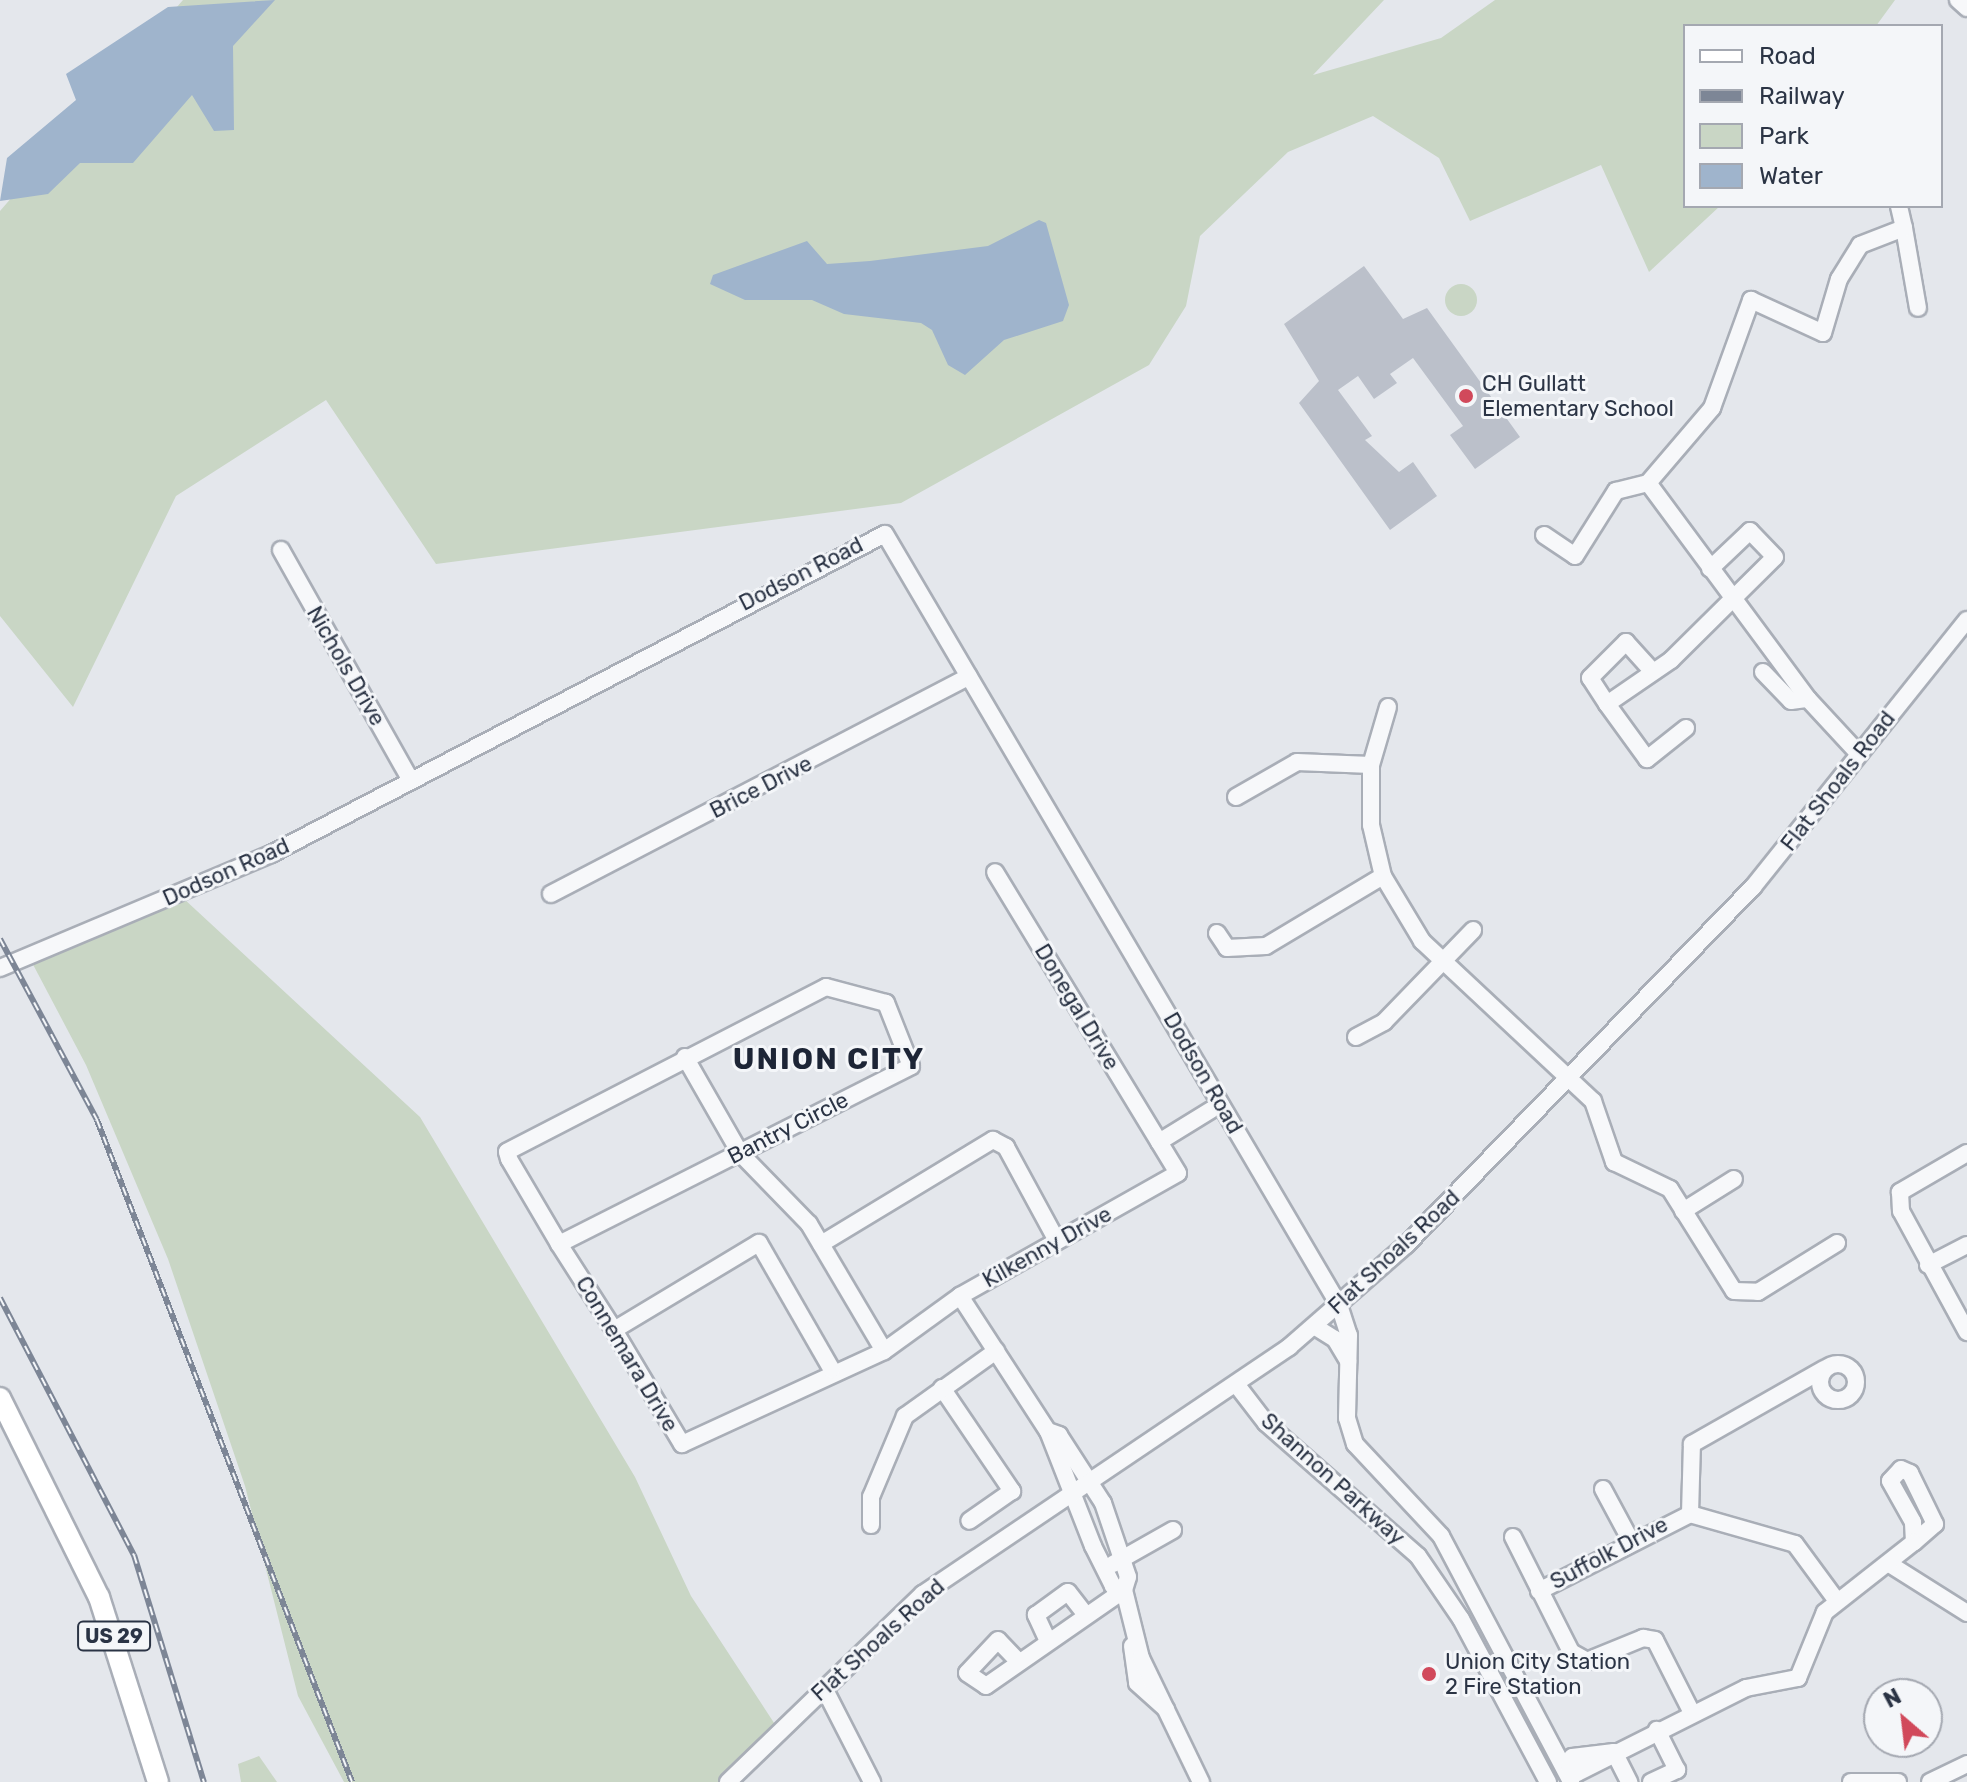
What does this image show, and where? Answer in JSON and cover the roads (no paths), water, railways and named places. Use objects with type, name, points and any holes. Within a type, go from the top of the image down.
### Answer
[{"type":"main road","name":"US 29","points":[[0,1398],[99,1597],[158,1782]]},
{"type":"street","points":[[1958,0],[1967,8]]},
{"type":"street","points":[[1899,208],[1918,308]]},
{"type":"street","points":[[1544,535],[1575,556],[1616,491],[1648,483],[1712,408],[1751,300],[1823,333],[1839,279],[1860,245],[1904,228]]},
{"type":"street","points":[[1648,483],[1808,699],[1859,754]]},
{"type":"street","points":[[1607,704],[1653,672],[1775,557],[1750,531],[1710,569]]},
{"type":"street","name":"Dodson Road","points":[[0,968],[271,854],[878,534],[890,538],[1339,1305]]},
{"type":"street","name":"Nichols Drive","points":[[281,550],[411,781]]},
{"type":"street","name":"Flat Shoals Road","points":[[728,1782],[923,1594],[1236,1384],[1339,1305],[1569,1079],[1753,887],[1967,620]]},
{"type":"street","points":[[1653,672],[1626,642],[1590,678],[1647,759],[1686,728]]},
{"type":"street","points":[[1763,672],[1791,701],[1808,699]]},
{"type":"street","name":"Brice Drive","points":[[551,894],[969,676]]},
{"type":"street","points":[[1388,707],[1371,765],[1371,825],[1383,876],[1408,923],[1442,962],[1593,1101],[1614,1162],[1659,1179],[1683,1211],[1727,1285],[1742,1294],[1837,1243]]},
{"type":"street","points":[[1236,797],[1297,762],[1371,765]]},
{"type":"street","name":"Donegal Drive","points":[[995,872],[1159,1142]]},
{"type":"street","points":[[1217,933],[1227,948],[1266,946],[1383,876]]},
{"type":"street","points":[[1356,1037],[1384,1022],[1473,930]]},
{"type":"street","name":"Bantry Circle","points":[[826,987],[886,1003],[911,1066],[559,1244],[509,1159],[510,1146],[685,1057],[826,987]]},
{"type":"street","points":[[685,1057],[740,1153],[821,1244],[884,1351]]},
{"type":"street","points":[[1159,1142],[1211,1110]]},
{"type":"street","points":[[821,1244],[993,1140],[1006,1147],[1057,1241]]},
{"type":"street","name":"Kilkenny Drive","points":[[832,1370],[884,1351],[960,1296],[1178,1173],[1159,1142]]},
{"type":"street","points":[[1967,1153],[1900,1192],[1901,1211],[1967,1332]]},
{"type":"street","points":[[1683,1211],[1734,1179]]},
{"type":"street","points":[[614,1330],[759,1243],[832,1370]]},
{"type":"street","name":"Connemara Drive","points":[[559,1244],[682,1444],[832,1370]]},
{"type":"street","points":[[1928,1265],[1967,1245]]},
{"type":"street","points":[[960,1296],[1067,1460],[1105,1568],[1124,1590]]},
{"type":"street","name":"Shannon Parkway","points":[[1339,1305],[1350,1366],[1347,1418],[1355,1444],[1441,1536],[1571,1782]]},
{"type":"street","points":[[1314,1326],[1335,1339],[1350,1366]]},
{"type":"street","points":[[871,1525],[871,1497],[905,1416],[996,1351]]},
{"type":"street","points":[[1690,1514],[1692,1444],[1824,1369]]},
{"type":"street","name":"Shannon Parkway","points":[[1236,1384],[1266,1423],[1418,1556],[1461,1619],[1548,1782]]},
{"type":"street","points":[[942,1388],[1012,1491],[969,1521]]},
{"type":"street","points":[[1067,1460],[1091,1479],[1128,1577],[1124,1590],[1132,1636],[1201,1782]]},
{"type":"street","points":[[1603,1489],[1631,1541]]},
{"type":"street","name":"Suffolk Drive","points":[[1539,1591],[1631,1541],[1690,1514],[1795,1544],[1837,1601]]},
{"type":"street","points":[[1105,1568],[1173,1530]]},
{"type":"street","points":[[1513,1537],[1539,1591],[1580,1660],[1643,1638],[1655,1640],[1692,1713]]},
{"type":"street","points":[[1629,1782],[1614,1752],[1746,1688],[1798,1678],[1816,1624],[1837,1601],[1891,1565],[1914,1542]]},
{"type":"street","points":[[1891,1565],[1967,1613]]},
{"type":"street","points":[[1019,1662],[1124,1590]]},
{"type":"street","points":[[1048,1641],[1036,1615],[1068,1592],[1085,1614]]},
{"type":"street","points":[[824,1688],[872,1782]]},
{"type":"street","points":[[1651,1782],[1677,1770],[1657,1730]]},
{"type":"street","points":[[1930,1782],[1967,1764]]},
{"type":"street","points":[[1851,1782],[1898,1782]]},
{"type":"water","points":[[275,0],[233,46],[234,130],[214,131],[192,95],[133,163],[80,163],[48,194],[0,201],[7,158],[76,100],[66,74],[168,7]]},
{"type":"water","points":[[1039,220],[1046,223],[1069,305],[1063,321],[1004,340],[965,375],[948,365],[932,330],[921,323],[844,314],[812,300],[745,300],[710,284],[713,275],[807,241],[827,264],[870,261],[988,246]]},
{"type":"railway","points":[[0,939],[97,1120],[352,1782]]},
{"type":"railway","points":[[0,1298],[134,1555],[204,1782]]},
{"type":"place","name":"CH Gullatt Elementary School","points":[[1466,396]]},
{"type":"place","name":"Union City Station 2 Fire Station","points":[[1429,1674]]},
{"type":"district","name":"UNION CITY","points":[[829,1059]]}]
